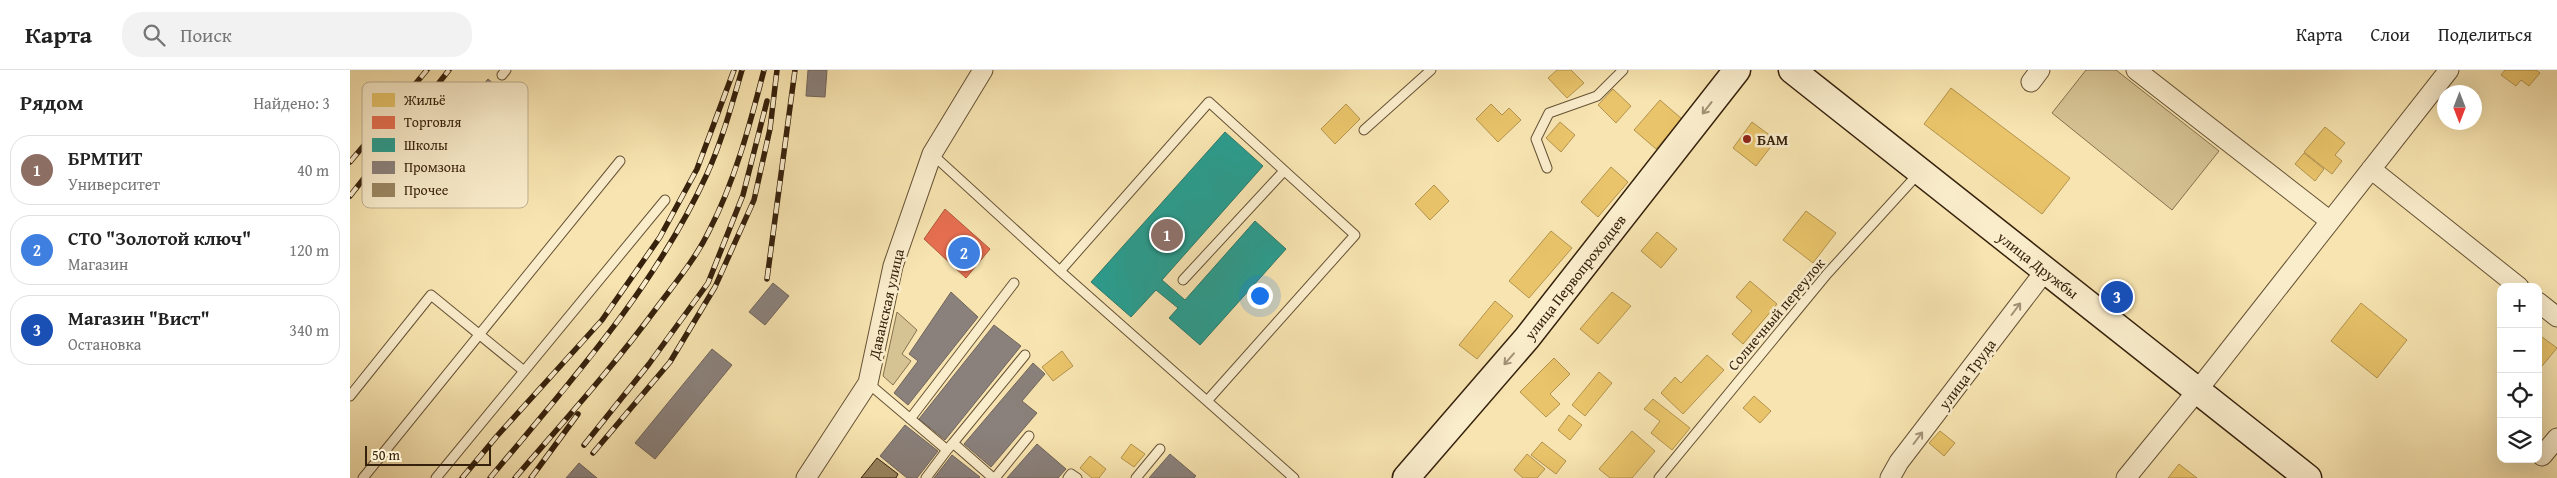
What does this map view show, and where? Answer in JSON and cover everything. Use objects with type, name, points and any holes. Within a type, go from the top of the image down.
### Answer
[{"type":"street","name":"Даванская улица","points":[[806,478],[868,383],[892,266],[932,154],[983,70]]},
{"type":"street","name":"улица Первопроходцев","points":[[1406,478],[1528,338],[1737,70]]},
{"type":"street","name":"улица Дружбы","points":[[1792,70],[2308,478]]},
{"type":"street","points":[[2136,70],[2330,221]]},
{"type":"street","points":[[2126,478],[2197,391],[2449,70]]},
{"type":"street","points":[[2371,169],[2514,283]]},
{"type":"street","name":"улица Труда","points":[[1890,478],[1899,462],[2045,270]]},
{"type":"street","points":[[2542,305],[2557,317]]},
{"type":"street","points":[[2542,456],[2557,438]]},
{"type":"lane","points":[[1364,130],[1431,70]]},
{"type":"lane","points":[[1547,168],[1536,139],[1549,113],[1597,96],[1623,70]]},
{"type":"lane","points":[[1060,271],[1209,102],[1283,172],[1355,235],[1208,401]]},
{"type":"lane","points":[[932,154],[1060,271],[1294,478]]},
{"type":"lane","points":[[363,478],[620,161]]},
{"type":"lane","points":[[1183,280],[1283,172]]},
{"type":"lane","name":"Солнечный переулок","points":[[1659,478],[1826,274],[1920,172]]},
{"type":"lane","points":[[436,478],[665,200]]},
{"type":"lane","points":[[910,418],[1014,284]]},
{"type":"lane","points":[[350,396],[431,295],[524,371]]},
{"type":"lane","points":[[926,478],[1025,355]]},
{"type":"lane","points":[[868,383],[910,418],[994,478],[1029,436]]},
{"type":"lane","points":[[1136,478],[1160,449]]},
{"type":"lane","points":[[1068,478],[1070,474],[1077,478]]},
{"type":"shaded area","points":[[2086,70],[2116,70],[2219,151],[2172,210],[2052,113]]},
{"type":"shaded area","points":[[897,312],[917,330],[902,354],[911,361],[893,385],[883,376]]},
{"type":"building: Жильё","points":[[1557,70],[1571,70],[1584,83],[1567,98],[1548,78]]},
{"type":"building: Жильё","points":[[2505,70],[2536,70],[2540,73],[2529,86],[2521,80],[2516,86],[2501,75]]},
{"type":"building: Жильё","points":[[1951,88],[2070,178],[2042,214],[1924,124]]},
{"type":"building: Жильё","points":[[1613,89],[1631,106],[1616,123],[1598,105]]},
{"type":"building: Жильё","points":[[1660,100],[1682,119],[1656,149],[1634,130]]},
{"type":"building: Жильё","points":[[1346,104],[1360,119],[1335,144],[1321,129]]},
{"type":"building: Жильё","points":[[1491,104],[1502,115],[1509,108],[1521,120],[1498,142],[1476,119]]},
{"type":"building: Жильё","points":[[1560,122],[1575,135],[1561,152],[1546,138]]},
{"type":"building: Жильё","points":[[1752,122],[1776,140],[1756,166],[1733,148]]},
{"type":"building: Жильё","points":[[2325,127],[2345,143],[2335,155],[2342,161],[2332,174],[2304,152]]},
{"type":"building: Жильё","points":[[2304,153],[2324,169],[2315,181],[2295,164]]},
{"type":"building: Жильё","points":[[1611,167],[1628,182],[1598,217],[1581,202]]},
{"type":"building: Жильё","points":[[1434,185],[1449,201],[1430,220],[1415,204]]},
{"type":"building: Жильё","points":[[1806,211],[1836,233],[1813,263],[1783,240]]},
{"type":"building: Жильё","points":[[1551,231],[1572,248],[1529,298],[1509,281]]},
{"type":"building: Жильё","points":[[1657,232],[1677,249],[1661,268],[1641,251]]},
{"type":"building: Жильё","points":[[1750,281],[1777,304],[1743,344],[1732,334],[1752,311],[1736,297]]},
{"type":"building: Жильё","points":[[1612,292],[1631,306],[1598,344],[1580,329]]},
{"type":"building: Жильё","points":[[1495,301],[1513,316],[1477,359],[1459,345]]},
{"type":"building: Жильё","points":[[2361,303],[2407,340],[2377,378],[2331,341]]},
{"type":"building: Жильё","points":[[2542,337],[2557,348],[2542,366]]},
{"type":"building: Жильё","points":[[1062,351],[1073,366],[1053,381],[1042,367]]},
{"type":"building: Жильё","points":[[1707,355],[1724,370],[1683,414],[1661,393],[1675,377],[1681,383]]},
{"type":"building: Жильё","points":[[1554,358],[1570,374],[1550,394],[1560,404],[1546,417],[1520,392]]},
{"type":"building: Жильё","points":[[1599,372],[1612,383],[1585,416],[1572,405]]},
{"type":"building: Жильё","points":[[1754,396],[1771,411],[1760,423],[1743,408]]},
{"type":"building: Жильё","points":[[1653,399],[1690,428],[1672,450],[1651,433],[1660,421],[1644,409]]},
{"type":"building: Жильё","points":[[1569,415],[1582,425],[1570,440],[1558,430]]},
{"type":"building: Жильё","points":[[1632,431],[1655,451],[1632,478],[1610,478],[1599,469]]},
{"type":"building: Жильё","points":[[1940,431],[1955,443],[1944,456],[1929,443]]},
{"type":"building: Жильё","points":[[1542,442],[1566,461],[1556,474],[1531,455]]},
{"type":"building: Жильё","points":[[1131,444],[1145,454],[1134,467],[1121,458]]},
{"type":"building: Жильё","points":[[1527,454],[1545,469],[1537,478],[1523,478],[1514,470]]},
{"type":"building: Жильё","points":[[1090,456],[1106,469],[1099,478],[1092,478],[1080,468]]},
{"type":"building: Жильё","points":[[2179,464],[2197,478],[2168,478]]},
{"type":"building: Торговля","points":[[945,209],[990,249],[966,278],[924,239]]},
{"type":"building: Школы","points":[[1225,132],[1263,166],[1162,280],[1185,300],[1255,221],[1286,249],[1200,345],[1169,318],[1178,308],[1156,290],[1131,317],[1091,282]]},
{"type":"building: Промзона","points":[[808,70],[827,70],[825,97],[806,96]]},
{"type":"building: Промзона","points":[[773,283],[789,296],[765,325],[749,312]]},
{"type":"building: Промзона","points":[[951,292],[978,317],[908,405],[894,393],[918,361],[909,354]]},
{"type":"building: Промзона","points":[[994,325],[1021,346],[945,440],[919,419]]},
{"type":"building: Промзона","points":[[712,349],[732,365],[655,459],[635,443]]},
{"type":"building: Промзона","points":[[1033,363],[1045,374],[1022,401],[1037,413],[991,467],[964,444]]},
{"type":"building: Промзона","points":[[905,425],[938,451],[917,478],[907,478],[880,456]]},
{"type":"building: Промзона","points":[[1037,444],[1066,469],[1058,478],[1007,478]]},
{"type":"building: Промзона","points":[[1170,454],[1196,476],[1194,478],[1149,478]]},
{"type":"building: Промзона","points":[[952,455],[980,477],[934,478]]},
{"type":"building: Промзона","points":[[579,463],[597,478],[566,478]]},
{"type":"building: Прочее","points":[[877,458],[898,474],[896,478],[861,478]]},
{"type":"railway","points":[[417,82],[427,70]]},
{"type":"railway","points":[[440,82],[449,70]]},
{"type":"railway","points":[[462,478],[497,436],[602,320],[660,237],[697,169],[734,70]]},
{"type":"railway","points":[[490,478],[609,333],[662,256],[686,216],[707,174],[742,70]]},
{"type":"railway","points":[[515,478],[624,350],[679,279],[698,251],[727,192],[764,70]]},
{"type":"railway","points":[[593,453],[670,362],[715,287],[754,200],[770,129],[777,70]]},
{"type":"railway","points":[[767,279],[795,70]]},
{"type":"railway","points":[[584,445],[649,364],[708,283],[743,195],[767,101]]},
{"type":"railway","points":[[350,162],[362,148]]},
{"type":"railway","points":[[350,196],[362,181]]},
{"type":"railway","points":[[531,478],[578,414]]},
{"type":"place","name":"БАМ","points":[[1747,139]]},
{"type":"place","name":"БРМТИТ","points":[[1167,235]]},
{"type":"place","name":"СТО \"Золотой ключ\"","points":[[964,253]]},
{"type":"place","name":"Магазин \"Вист\"","points":[[2117,297]]}]
